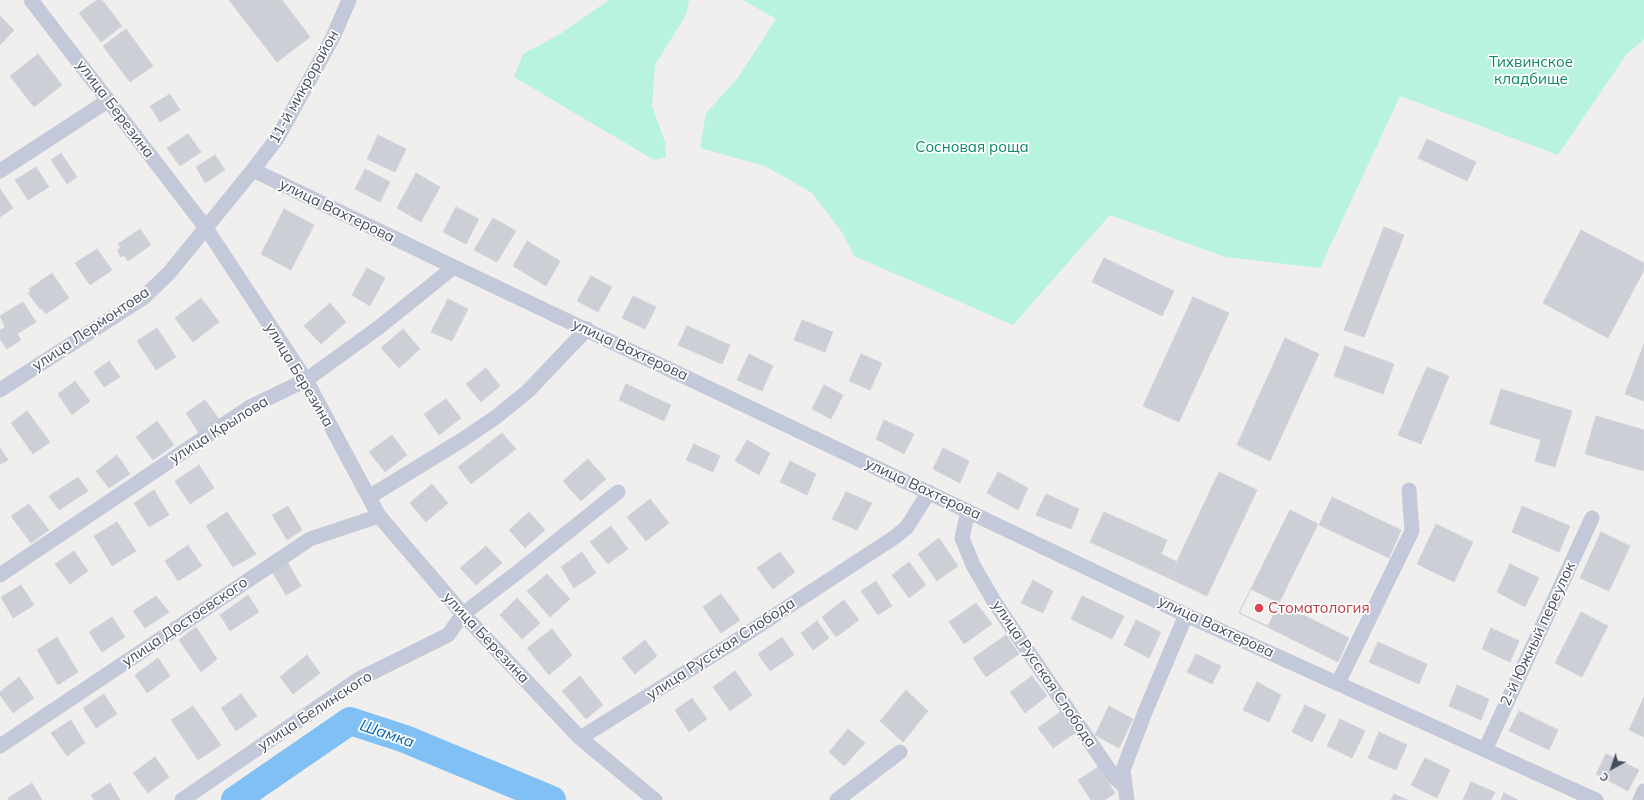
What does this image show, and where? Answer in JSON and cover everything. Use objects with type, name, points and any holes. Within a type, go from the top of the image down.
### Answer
[{"type":"street","name":"улица Березина","points":[[31,0],[206,228],[306,380],[379,516],[463,614],[580,738]]},
{"type":"street","name":"11-й микрорайон","points":[[253,170],[281,131],[333,37],[349,0]]},
{"type":"street","points":[[0,171],[108,100]]},
{"type":"street","name":"улица Лермонтова","points":[[0,390],[143,298],[169,272],[253,170]]},
{"type":"street","name":"улица Вахтерова","points":[[253,170],[454,267],[1186,614],[1596,800]]},
{"type":"street","name":"улица Крылова","points":[[0,575],[250,407],[306,380],[378,328],[454,267]]},
{"type":"street","points":[[369,497],[462,440],[496,417],[528,391],[587,329]]},
{"type":"street","points":[[1338,683],[1412,531],[1409,490]]},
{"type":"street","name":"улица Белинского","points":[[182,800],[360,679],[448,635],[463,614],[618,492]]},
{"type":"street","name":"улица Русская Слобода","points":[[580,738],[731,644],[895,537],[907,527],[929,492]]},
{"type":"street","name":"улица Русская Слобода","points":[[968,511],[962,538],[973,565],[995,603],[1100,758],[1126,793]]},
{"type":"street","name":"улица Достоевского","points":[[0,746],[310,539],[379,516]]},
{"type":"street","name":"2-й Южный переулок","points":[[1485,750],[1592,518]]},
{"type":"street","points":[[1126,793],[1123,770],[1145,712],[1186,614]]},
{"type":"street","points":[[580,738],[655,800]]},
{"type":"street","points":[[837,800],[900,752]]},
{"type":"street","points":[[1640,800],[1644,791]]},
{"type":"green space","points":[[609,0],[689,0],[686,15],[655,65],[652,106],[665,142],[666,157],[654,160],[514,77],[523,54],[560,34]]},
{"type":"green space","name":"Сосновая роща","points":[[743,0],[1644,0],[1644,39],[1626,55],[1558,155],[1400,96],[1320,268],[1225,257],[1110,215],[1013,325],[854,256],[841,231],[812,193],[765,166],[700,148],[706,113],[737,79],[776,19]]},
{"type":"building","points":[[97,0],[102,0],[122,26],[101,42],[79,13]]},
{"type":"building","points":[[229,0],[282,0],[310,37],[277,62]]},
{"type":"building","points":[[0,16],[14,30],[0,45]]},
{"type":"building","points":[[126,29],[153,66],[130,82],[103,46]]},
{"type":"building","points":[[38,54],[62,85],[34,107],[10,76]]},
{"type":"building","points":[[170,94],[180,110],[160,122],[150,106]]},
{"type":"building","points":[[188,134],[201,152],[180,166],[167,148]]},
{"type":"building","points":[[378,135],[406,149],[395,172],[367,159]]},
{"type":"building","points":[[1427,139],[1476,162],[1467,181],[1418,158]]},
{"type":"building","points":[[61,153],[77,177],[67,184],[51,160]]},
{"type":"building","points":[[215,155],[225,170],[205,183],[196,167]]},
{"type":"building","points":[[36,167],[49,187],[28,200],[15,180]]},
{"type":"building","points":[[365,169],[390,182],[380,202],[355,189]]},
{"type":"building","points":[[416,173],[440,187],[421,222],[397,208]]},
{"type":"building","points":[[0,189],[13,208],[0,217]]},
{"type":"building","points":[[456,207],[479,219],[466,244],[443,232]]},
{"type":"building","points":[[284,209],[314,225],[291,270],[261,254]]},
{"type":"building","points":[[493,218],[516,231],[497,262],[474,250]]},
{"type":"building","points":[[1384,227],[1404,235],[1364,337],[1344,330]]},
{"type":"building","points":[[140,229],[151,245],[128,261],[124,255],[121,257],[117,250],[121,248],[118,244]]},
{"type":"building","points":[[1581,230],[1644,263],[1644,270],[1608,338],[1543,303]]},
{"type":"building","points":[[527,241],[560,261],[546,286],[513,266]]},
{"type":"building","points":[[97,249],[112,270],[90,285],[75,263]]},
{"type":"building","points":[[1104,258],[1174,291],[1162,316],[1092,282]]},
{"type":"building","points":[[367,268],[385,278],[370,306],[352,295]]},
{"type":"building","points":[[52,273],[69,298],[46,314],[42,308],[40,309],[28,293],[31,291],[29,289]]},
{"type":"building","points":[[591,276],[612,287],[598,312],[577,301]]},
{"type":"building","points":[[633,296],[656,307],[645,329],[622,318]]},
{"type":"building","points":[[1193,297],[1229,313],[1179,422],[1143,406]]},
{"type":"building","points":[[201,298],[219,322],[193,342],[175,318]]},
{"type":"building","points":[[448,299],[468,309],[452,341],[431,332]]},
{"type":"building","points":[[23,302],[36,322],[17,334],[21,340],[7,349],[0,339],[0,330],[5,327],[0,316]]},
{"type":"building","points":[[330,303],[346,322],[321,344],[304,326]]},
{"type":"building","points":[[802,320],[833,332],[825,352],[794,340]]},
{"type":"building","points":[[687,326],[730,345],[722,364],[678,345]]},
{"type":"building","points":[[157,328],[176,357],[156,370],[137,341]]},
{"type":"building","points":[[403,329],[420,349],[399,368],[381,348]]},
{"type":"building","points":[[1285,338],[1319,354],[1270,461],[1237,445]]},
{"type":"building","points":[[1644,344],[1644,401],[1625,394]]},
{"type":"building","points":[[1345,346],[1394,364],[1383,394],[1334,376]]},
{"type":"building","points":[[749,354],[773,366],[762,391],[737,380]]},
{"type":"building","points":[[861,354],[882,363],[870,390],[849,381]]},
{"type":"building","points":[[109,361],[120,377],[104,387],[94,372]]},
{"type":"building","points":[[1427,367],[1449,376],[1421,444],[1398,435]]},
{"type":"building","points":[[486,368],[500,386],[481,402],[466,384]]},
{"type":"building","points":[[75,381],[90,401],[72,415],[58,394]]},
{"type":"building","points":[[626,384],[671,405],[664,421],[619,400]]},
{"type":"building","points":[[824,385],[843,395],[831,419],[812,409]]},
{"type":"building","points":[[1501,389],[1572,411],[1555,467],[1535,461],[1541,440],[1490,424]]},
{"type":"building","points":[[446,399],[461,418],[439,435],[424,414]]},
{"type":"building","points":[[205,400],[219,419],[199,433],[186,413]]},
{"type":"building","points":[[27,411],[50,442],[33,454],[11,423]]},
{"type":"building","points":[[1596,416],[1644,430],[1644,471],[1585,454]]},
{"type":"building","points":[[884,420],[914,434],[904,454],[876,439]]},
{"type":"building","points":[[157,421],[174,445],[153,460],[136,437]]},
{"type":"building","points":[[502,433],[516,449],[471,484],[458,467]]},
{"type":"building","points":[[392,435],[407,455],[385,472],[369,452]]},
{"type":"building","points":[[747,440],[770,453],[759,475],[735,461]]},
{"type":"building","points":[[694,444],[720,456],[713,472],[686,460]]},
{"type":"building","points":[[0,448],[8,460],[0,464]]},
{"type":"building","points":[[943,448],[969,461],[960,483],[933,469]]},
{"type":"building","points":[[117,455],[130,474],[109,488],[96,471]]},
{"type":"building","points":[[588,459],[606,479],[581,501],[563,481]]},
{"type":"building","points":[[790,461],[816,474],[807,495],[780,482]]},
{"type":"building","points":[[199,465],[214,488],[190,504],[175,481]]},
{"type":"building","points":[[998,472],[1028,488],[1018,510],[987,493]]},
{"type":"building","points":[[1219,472],[1257,490],[1207,596],[1169,578]]},
{"type":"building","points":[[78,477],[88,491],[59,510],[49,496]]},
{"type":"building","points":[[432,484],[448,503],[426,522],[410,503]]},
{"type":"building","points":[[154,490],[169,515],[149,527],[134,503]]},
{"type":"building","points":[[846,492],[872,503],[857,530],[832,519]]},
{"type":"building","points":[[1046,494],[1079,509],[1071,529],[1036,515]]},
{"type":"building","points":[[1332,497],[1401,530],[1389,558],[1319,525]]},
{"type":"building","points":[[650,499],[669,523],[646,541],[627,517]]},
{"type":"building","points":[[29,504],[49,530],[31,543],[11,516]]},
{"type":"building","points":[[288,506],[302,530],[287,540],[272,515]]},
{"type":"building","points":[[1522,506],[1570,526],[1559,552],[1512,532]]},
{"type":"building","points":[[1290,510],[1318,524],[1279,603],[1349,638],[1338,662],[1239,613]]},
{"type":"building","points":[[227,512],[256,554],[233,567],[206,526]]},
{"type":"building","points":[[529,512],[545,530],[525,548],[509,530]]},
{"type":"building","points":[[1104,512],[1167,540],[1161,554],[1177,562],[1169,578],[1090,542]]},
{"type":"building","points":[[117,522],[136,551],[112,566],[94,536]]},
{"type":"building","points":[[1436,524],[1473,542],[1454,582],[1417,564]]},
{"type":"building","points":[[611,526],[628,549],[608,564],[590,542]]},
{"type":"building","points":[[1601,532],[1630,546],[1609,591],[1580,578]]},
{"type":"building","points":[[939,538],[958,566],[937,581],[918,554]]},
{"type":"building","points":[[188,545],[202,566],[178,581],[165,561]]},
{"type":"building","points":[[486,546],[502,563],[476,585],[460,568]]},
{"type":"building","points":[[74,551],[88,571],[70,584],[55,564]]},
{"type":"building","points":[[582,552],[596,573],[574,588],[561,567]]},
{"type":"building","points":[[780,552],[795,572],[773,589],[757,568]]},
{"type":"building","points":[[287,561],[301,586],[286,595],[271,570]]},
{"type":"building","points":[[909,562],[926,585],[909,598],[892,575]]},
{"type":"building","points":[[1510,564],[1539,578],[1525,607],[1497,592]]},
{"type":"building","points":[[547,574],[570,599],[550,617],[527,591]]},
{"type":"building","points":[[1033,580],[1053,591],[1043,613],[1021,603]]},
{"type":"building","points":[[876,581],[892,606],[878,615],[861,591]]},
{"type":"building","points":[[21,585],[34,605],[13,618],[1,597]]},
{"type":"building","name":"Стоматология","points":[[1251,589],[1279,603],[1268,626],[1239,613]]},
{"type":"building","points":[[721,594],[740,620],[721,633],[703,607]]},
{"type":"building","points":[[248,595],[259,612],[230,631],[220,615]]},
{"type":"building","points":[[156,596],[169,612],[145,628],[133,611]]},
{"type":"building","points":[[1082,596],[1124,616],[1112,639],[1071,619]]},
{"type":"building","points":[[517,598],[540,623],[522,639],[500,615]]},
{"type":"building","points":[[844,600],[859,620],[836,637],[822,617]]},
{"type":"building","points":[[976,603],[992,624],[964,644],[949,622]]},
{"type":"building","points":[[1581,612],[1608,626],[1582,677],[1555,663]]},
{"type":"building","points":[[112,617],[125,637],[102,652],[89,632]]},
{"type":"building","points":[[1136,620],[1161,632],[1149,658],[1124,645]]},
{"type":"building","points":[[817,621],[829,638],[813,650],[801,633]]},
{"type":"building","points":[[196,627],[217,659],[201,672],[179,640]]},
{"type":"building","points":[[1491,628],[1519,641],[1510,662],[1482,649]]},
{"type":"building","points":[[552,629],[572,655],[549,675],[527,648]]},
{"type":"building","points":[[1006,635],[1019,654],[986,677],[973,658]]},
{"type":"building","points":[[57,637],[78,672],[58,685],[37,650]]},
{"type":"building","points":[[782,637],[794,655],[770,671],[758,654]]},
{"type":"building","points":[[645,640],[657,656],[635,674],[622,658]]},
{"type":"building","points":[[1378,642],[1427,664],[1419,684],[1369,662]]},
{"type":"building","points":[[1196,654],[1221,666],[1212,684],[1187,672]]},
{"type":"building","points":[[307,655],[320,673],[293,694],[280,677]]},
{"type":"building","points":[[158,658],[170,676],[147,693],[135,675]]},
{"type":"building","points":[[735,671],[752,695],[730,711],[713,687]]},
{"type":"building","points":[[580,676],[603,705],[586,719],[562,691]]},
{"type":"building","points":[[1032,676],[1047,696],[1025,713],[1010,692]]},
{"type":"building","points":[[19,677],[34,698],[13,713],[0,695],[0,692]]},
{"type":"building","points":[[1257,682],[1281,695],[1269,722],[1243,710]]},
{"type":"building","points":[[1457,685],[1489,699],[1481,720],[1449,706]]},
{"type":"building","points":[[906,690],[928,711],[903,742],[880,721]]},
{"type":"building","points":[[104,694],[117,714],[96,728],[83,708]]},
{"type":"building","points":[[241,694],[257,716],[236,731],[221,708]]},
{"type":"building","points":[[1644,697],[1644,737],[1629,730]]},
{"type":"building","points":[[692,698],[707,719],[689,732],[675,710]]},
{"type":"building","points":[[1305,705],[1326,715],[1312,742],[1292,732]]},
{"type":"building","points":[[193,706],[221,745],[198,760],[171,720]]},
{"type":"building","points":[[1109,706],[1133,719],[1119,748],[1095,735]]},
{"type":"building","points":[[1519,711],[1558,730],[1549,750],[1509,731]]},
{"type":"building","points":[[1060,712],[1075,733],[1053,748],[1038,728]]},
{"type":"building","points":[[1340,719],[1365,731],[1352,758],[1327,746]]},
{"type":"building","points":[[71,720],[85,743],[67,756],[51,733]]},
{"type":"building","points":[[848,729],[865,743],[844,766],[829,752]]},
{"type":"building","points":[[1379,732],[1407,745],[1396,770],[1368,758]]},
{"type":"building","points":[[1606,754],[1639,770],[1628,791],[1596,774]]},
{"type":"building","points":[[155,757],[169,777],[148,793],[133,773]]},
{"type":"building","points":[[1425,758],[1450,770],[1437,798],[1411,785]]},
{"type":"building","points":[[1098,767],[1115,793],[1105,800],[1091,800],[1078,780]]},
{"type":"building","points":[[1471,782],[1495,792],[1491,800],[1463,800]]},
{"type":"building","points":[[32,783],[42,800],[9,800],[8,798]]},
{"type":"building","points":[[110,783],[120,800],[94,800],[91,795]]},
{"type":"building","points":[[1504,793],[1518,800],[1501,800]]},
{"type":"building","points":[[1394,794],[1408,800],[1391,800]]},
{"type":"waterway","name":"Шамка","points":[[235,800],[350,721],[405,739],[552,800]]},
{"type":"place","name":"Стоматология","points":[[1259,608]]},
{"type":"park label","name":"Тихвинское кладбище","points":[[1531,70]]}]
